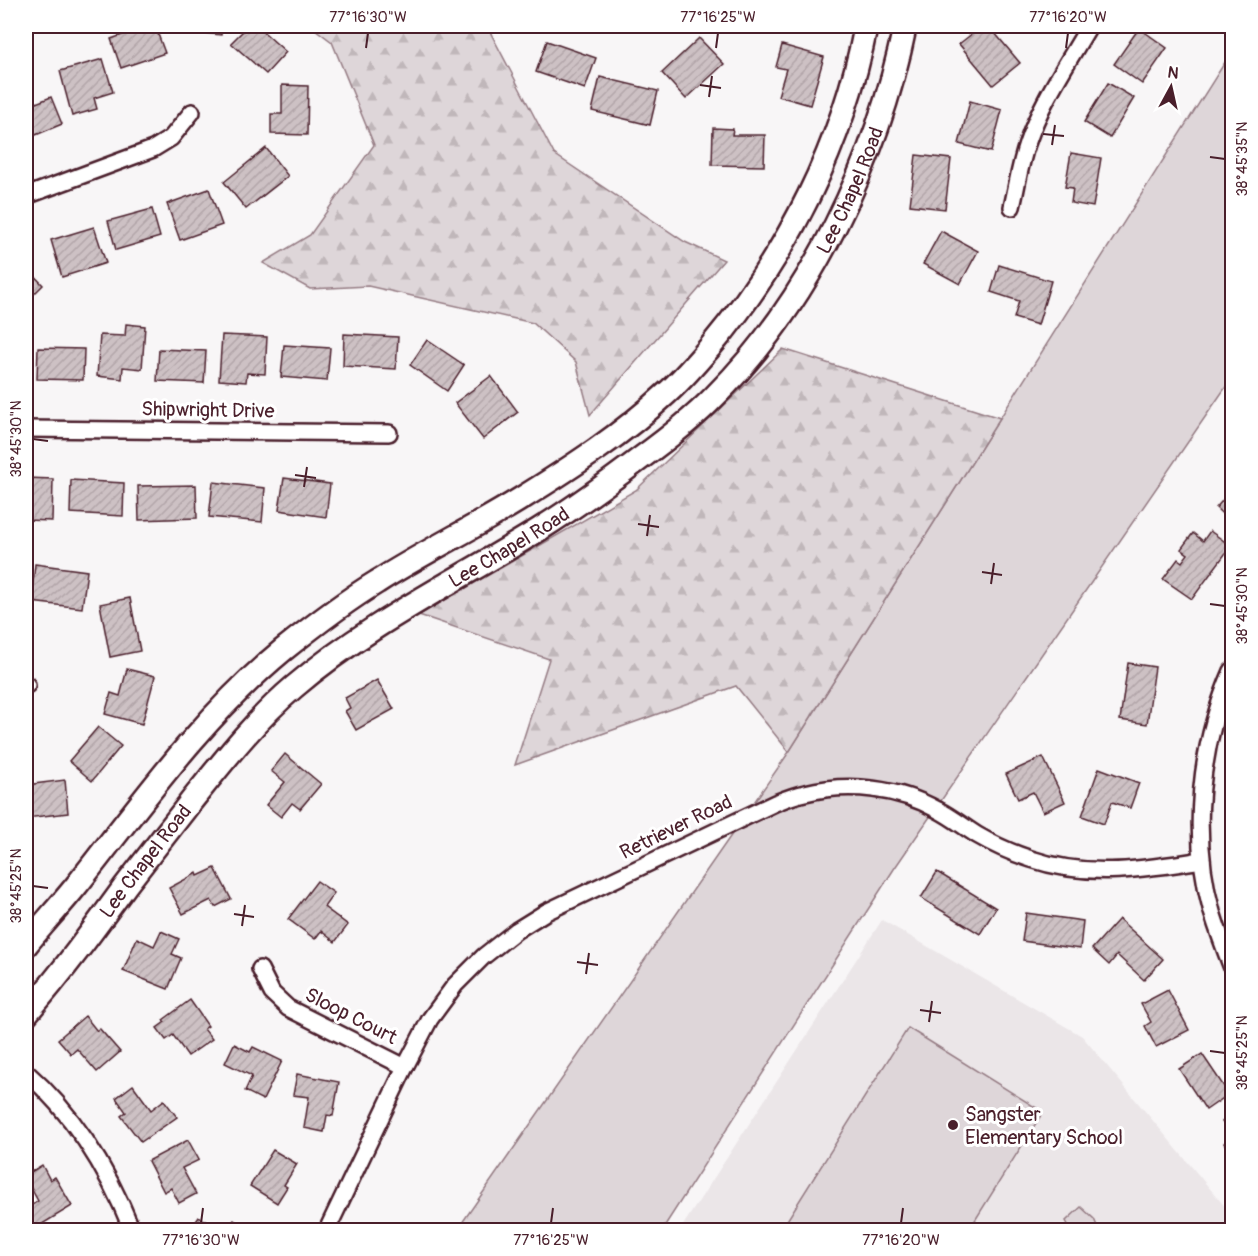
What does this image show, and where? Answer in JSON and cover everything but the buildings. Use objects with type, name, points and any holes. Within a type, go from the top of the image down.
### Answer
[{"type":"main road","name":"Lee Chapel Road","points":[[26,945],[197,734],[245,684],[282,651],[377,581],[519,500],[585,458],[631,425],[669,392],[703,355],[758,286],[803,208],[836,132],[858,64],[866,26]]},
{"type":"main road","name":"Lee Chapel Road","points":[[26,1014],[75,955],[134,875],[207,783],[249,732],[292,689],[340,650],[396,613],[539,530],[604,488],[676,433],[714,398],[746,363],[804,282],[839,219],[882,117],[905,26]]},
{"type":"main road","points":[[377,581],[396,613]]},
{"type":"street","points":[[1012,207],[1019,173],[1033,128],[1086,26]]},
{"type":"street","points":[[26,196],[153,149],[171,138],[192,112]]},
{"type":"street","name":"Shipwright Drive","points":[[26,429],[389,434]]},
{"type":"street","points":[[1233,671],[1216,714],[1207,754],[1200,810],[1202,860],[1212,911],[1233,968]]},
{"type":"street","name":"Retriever Road","points":[[327,1230],[430,1019],[455,985],[484,956],[517,930],[546,912],[775,803],[804,793],[828,789],[876,789],[919,801],[1003,848],[1031,860],[1064,868],[1112,872],[1202,860]]},
{"type":"street","name":"Sloop Court","points":[[260,969],[272,993],[295,1012],[405,1067]]},
{"type":"street","points":[[26,1072],[66,1113],[92,1148],[109,1178],[132,1230]]},
{"type":"shaded area","name":"Sangster Elementary School","points":[[882,920],[1082,1036],[1232,1215],[1232,1230],[680,1230]]},
{"type":"green space","points":[[311,26],[487,26],[554,154],[685,242],[724,260],[590,415],[576,362],[533,323],[368,286],[310,289],[263,263],[310,235],[374,145],[332,42]]},
{"type":"green space","points":[[1232,51],[1232,378],[894,869],[662,1230],[457,1230],[789,752]]},
{"type":"green space","points":[[783,349],[1000,418],[789,752],[736,686],[515,765],[549,659],[419,615],[636,490]]},
{"type":"green space","points":[[908,1028],[1043,1112],[969,1230],[781,1230]]},
{"type":"green space","points":[[1081,1207],[1094,1219],[1097,1226],[1105,1230],[1071,1230],[1066,1221]]},
{"type":"place","name":"Sangster Elementary School","points":[[953,1125]]}]
